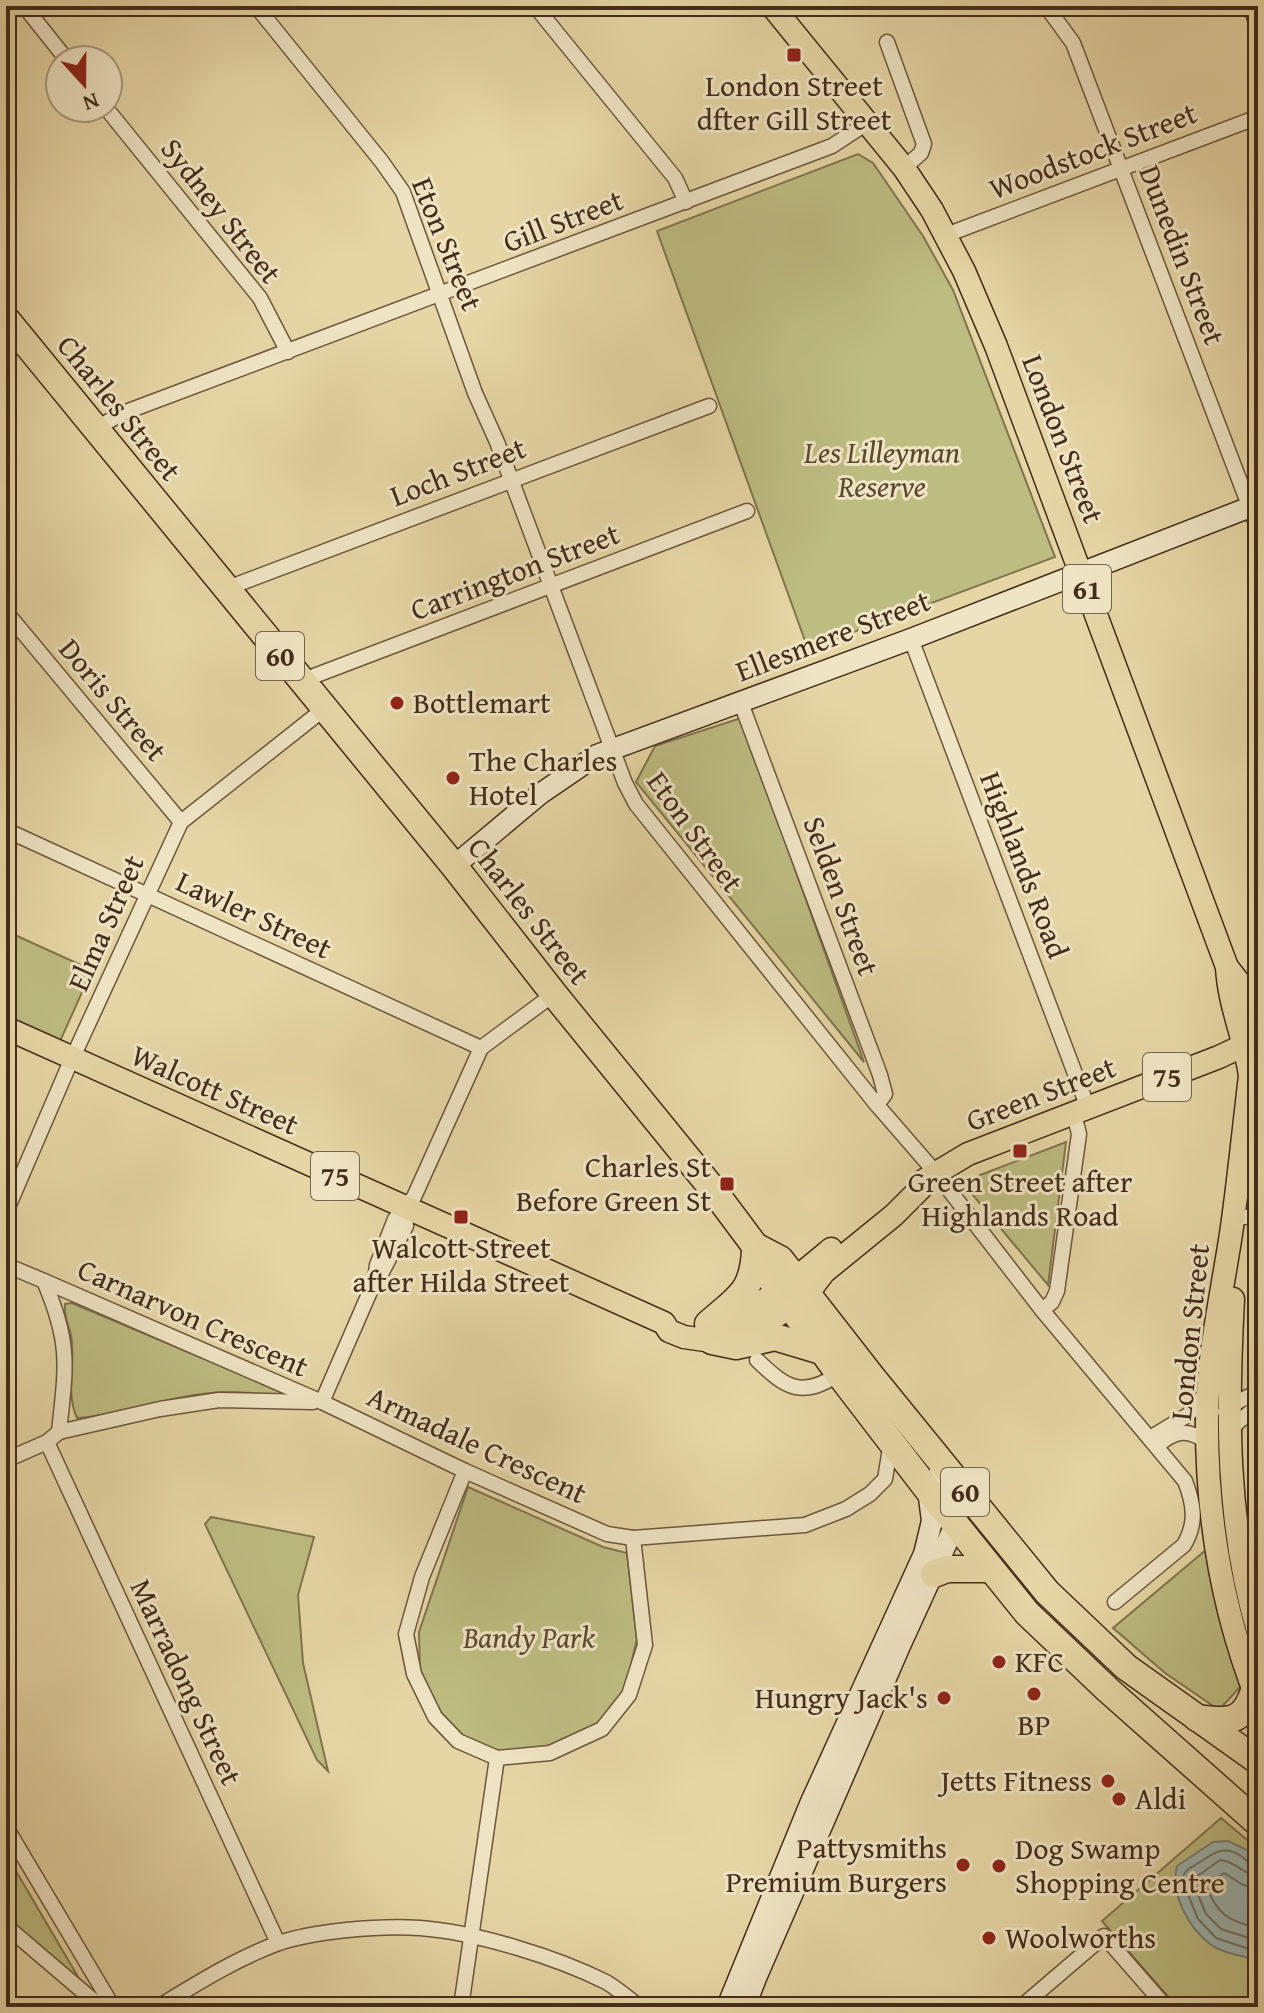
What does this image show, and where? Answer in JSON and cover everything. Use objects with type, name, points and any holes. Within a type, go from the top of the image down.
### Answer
[{"type":"highway","name":"Charles Street","points":[[12,336],[95,429],[454,866],[711,1187],[755,1246],[765,1271],[793,1291],[925,1442],[1062,1607],[1126,1667],[1197,1718]]},
{"type":"highway","points":[[755,1246],[754,1273],[750,1283],[710,1332],[736,1346],[775,1337],[832,1363]]},
{"type":"highway","name":"Charles Street","points":[[793,1291],[832,1363],[890,1453],[928,1490],[1044,1632],[1258,1823]]},
{"type":"highway","points":[[934,1574],[947,1569],[991,1569]]},
{"type":"highway","points":[[1197,1718],[1220,1721],[1240,1716],[1256,1696]]},
{"type":"highway","name":"60","points":[[1197,1718],[1258,1761]]},
{"type":"main road","name":"London Street","points":[[772,6],[904,168],[946,235],[996,346],[1227,967],[1244,989],[1254,1036],[1245,1216],[1208,1389],[1208,1448],[1219,1566],[1231,1619],[1256,1696]]},
{"type":"main road","name":"Ellesmere Street","points":[[454,866],[585,761],[1254,506]]},
{"type":"main road","name":"Walcott Street","points":[[6,1028],[664,1323],[669,1331],[677,1334],[745,1333],[793,1291]]},
{"type":"main road","name":"Green Street","points":[[793,1291],[824,1272],[894,1215],[936,1173],[968,1154],[1219,1057],[1254,1036]]},
{"type":"main road","name":"London Street","points":[[1258,1112],[1233,1299],[1229,1408],[1240,1557],[1258,1631]]},
{"type":"main road","points":[[727,2007],[860,1714],[934,1574],[955,1525],[947,1483],[925,1442]]},
{"type":"main road","points":[[745,2007],[928,1542],[932,1521],[928,1490]]},
{"type":"street","points":[[24,6],[54,44]]},
{"type":"street","name":"Eton Street","points":[[256,6],[403,192],[475,393],[512,480],[625,783],[646,820],[877,1105],[936,1173],[1042,1310],[1185,1481],[1193,1501],[1193,1517],[1191,1532],[1184,1545],[1115,1602]]},
{"type":"street","points":[[535,6],[675,178],[686,202]]},
{"type":"street","name":"Dunedin Street","points":[[1046,6],[1073,43],[1254,506],[1258,529]]},
{"type":"street","points":[[1250,6],[1258,27]]},
{"type":"street","points":[[887,42],[924,144],[921,153],[904,168]]},
{"type":"street","name":"Woodstock Street","points":[[946,235],[1258,117]]},
{"type":"street","name":"Gill Street","points":[[95,429],[123,413],[832,146],[867,123]]},
{"type":"street","name":"Sydney Street","points":[[119,124],[260,298],[288,352]]},
{"type":"street","name":"Loch Street","points":[[225,589],[709,406]]},
{"type":"street","name":"Carrington Street","points":[[303,684],[320,674],[747,511]]},
{"type":"street","name":"Doris Street","points":[[6,612],[181,822]]},
{"type":"street","name":"Highlands Road","points":[[911,639],[1081,1111],[1057,1291],[1052,1302],[1042,1310]]},
{"type":"street","name":"Selden Street","points":[[741,703],[880,1075],[885,1094],[877,1105]]},
{"type":"street","name":"Elma Street","points":[[6,1212],[72,1059],[181,822],[324,709]]},
{"type":"street","name":"Lawler Street","points":[[6,830],[481,1048]]},
{"type":"street","points":[[322,1402],[375,1280],[385,1270],[406,1226],[405,1207],[414,1197],[481,1048],[554,994]]},
{"type":"street","name":"Carnarvon Crescent","points":[[6,1265],[322,1402]]},
{"type":"street","name":"Carnarvon Crescent","points":[[44,1281],[65,1347],[65,1386],[53,1437]]},
{"type":"street","points":[[757,1360],[777,1379],[797,1389],[813,1388],[832,1363]]},
{"type":"street","points":[[1230,1376],[1258,1391]]},
{"type":"street","points":[[1153,1442],[1188,1415],[1208,1389]]},
{"type":"street","points":[[1153,1442],[1182,1433],[1196,1434],[1208,1448],[1221,1416],[1258,1391]]},
{"type":"street","name":"Armadale Crescent","points":[[6,1460],[53,1437],[160,1409],[219,1400],[322,1402],[465,1471],[607,1534],[633,1538],[805,1525],[846,1509],[870,1494],[885,1479],[890,1453]]},
{"type":"street","points":[[1229,1434],[1258,1406]]},
{"type":"street","name":"Marradong Street","points":[[53,1437],[278,1943]]},
{"type":"street","points":[[465,1471],[422,1577],[406,1634],[414,1674],[435,1717],[458,1741],[497,1758],[550,1753],[602,1729],[629,1695],[645,1645],[633,1538]]},
{"type":"street","points":[[461,2007],[497,1758]]},
{"type":"street","points":[[6,1827],[113,2007]]},
{"type":"street","points":[[6,1926],[101,2007]]},
{"type":"street","points":[[158,2007],[215,1972],[278,1943],[332,1932],[419,1928],[470,1936],[543,1957],[608,1983],[640,2007]]},
{"type":"street","points":[[1021,2007],[1104,1936],[1166,2007]]},
{"type":"green space","name":"Les Lilleyman Reserve","points":[[858,154],[873,163],[923,236],[953,290],[1055,557],[808,649],[657,231]]},
{"type":"green space","points":[[741,718],[864,1062],[636,782],[655,746]]},
{"type":"green space","points":[[6,931],[92,970],[57,1048],[6,1025]]},
{"type":"green space","points":[[1066,1142],[1048,1285],[962,1182]]},
{"type":"green space","points":[[72,1303],[280,1391],[278,1396],[212,1393],[77,1418],[71,1388],[71,1335],[65,1309],[65,1304]]},
{"type":"green space","name":"Bandy Park","points":[[468,1487],[603,1547],[627,1553],[637,1639],[625,1690],[601,1723],[554,1745],[501,1752],[464,1739],[441,1716],[420,1673],[419,1632]]},
{"type":"green space","points":[[211,1517],[314,1537],[298,1595],[303,1663],[328,1771],[317,1760],[205,1524]]},
{"type":"green space","points":[[1207,1549],[1242,1685],[1219,1710],[1165,1673],[1113,1628]]},
{"type":"green space","points":[[1221,1818],[1258,1849],[1258,2007],[1177,2007],[1102,1921]]},
{"type":"green space","points":[[6,1854],[81,1982],[6,1917]]},
{"type":"water","points":[[1228,1841],[1249,1851],[1258,1861],[1258,1961],[1215,1947],[1202,1937],[1188,1919],[1176,1887],[1177,1866],[1213,1842]]},
{"type":"place","name":"London Street dfter Gill Street","points":[[794,55]]},
{"type":"place","name":"Bottlemart","points":[[397,703]]},
{"type":"place","name":"The Charles Hotel","points":[[453,778]]},
{"type":"place","name":"Green Street after Highlands Road","points":[[1020,1151]]},
{"type":"place","name":"Charles St Before Green St","points":[[727,1184]]},
{"type":"place","name":"Walcott Street after Hilda Street","points":[[461,1217]]},
{"type":"place","name":"KFC","points":[[999,1662]]},
{"type":"place","name":"BP","points":[[1034,1694]]},
{"type":"place","name":"Hungry Jack's","points":[[944,1698]]},
{"type":"place","name":"Jetts Fitness","points":[[1108,1781]]},
{"type":"place","name":"Aldi","points":[[1119,1799]]},
{"type":"place","name":"Pattysmiths Premium Burgers","points":[[963,1865]]},
{"type":"place","name":"Dog Swamp Shopping Centre","points":[[999,1866]]},
{"type":"place","name":"Woolworths","points":[[989,1938]]}]
